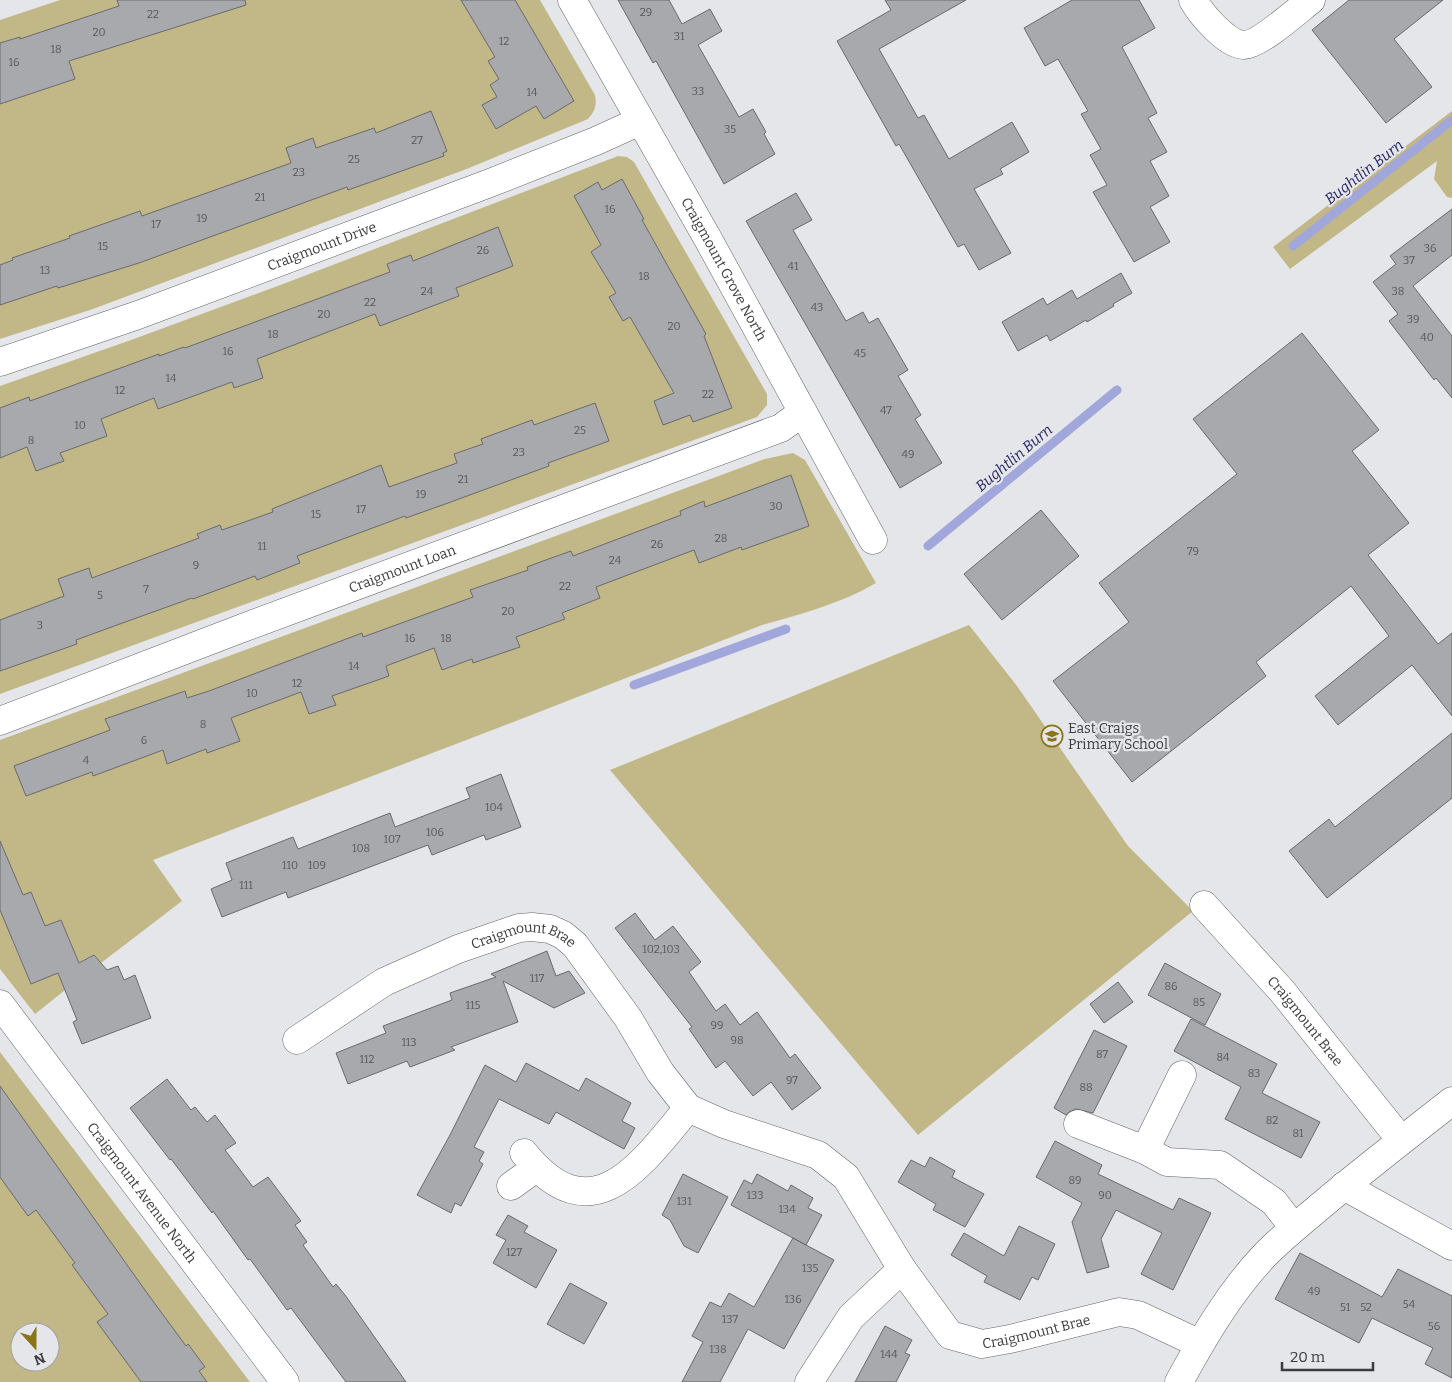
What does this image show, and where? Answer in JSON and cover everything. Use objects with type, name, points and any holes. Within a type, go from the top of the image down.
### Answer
[{"type":"street","name":"Craigmount Grove North","points":[[572,0],[708,239],[873,540]]},
{"type":"street","points":[[1193,0],[1201,12],[1231,42],[1244,45],[1257,41],[1311,0]]},
{"type":"street","name":"Craigmount Drive","points":[[0,362],[138,315],[490,184],[640,121]]},
{"type":"street","name":"Craigmount Loan","points":[[0,721],[250,625],[780,428],[803,412]]},
{"type":"street","name":"Craigmount Brae","points":[[1204,904],[1282,991],[1401,1140]]},
{"type":"street","name":"Craigmount Brae","points":[[298,1040],[384,982],[458,949],[519,928],[550,929],[575,945],[628,1018],[660,1072],[688,1108],[724,1124],[818,1155],[846,1177],[902,1269],[950,1335],[982,1344],[1119,1312],[1138,1316],[1200,1344]]},
{"type":"street","name":"Craigmount Avenue North","points":[[0,1004],[285,1382]]},
{"type":"street","points":[[1145,1150],[1182,1075]]},
{"type":"street","points":[[1179,1382],[1200,1344],[1238,1288],[1264,1256],[1344,1186],[1452,1100]]},
{"type":"street","points":[[511,1186],[530,1161],[561,1185],[580,1191],[605,1189],[640,1165],[688,1108]]},
{"type":"street","points":[[1078,1124],[1145,1150],[1167,1162],[1220,1165],[1274,1202],[1294,1228]]},
{"type":"street","points":[[1344,1186],[1452,1246]]},
{"type":"street","points":[[809,1382],[851,1317],[902,1269]]},
{"type":"shaded area","points":[[60,0],[540,0],[595,95],[596,105],[588,119],[469,168],[93,309],[0,339],[0,20]]},
{"type":"shaded area","points":[[1452,111],[1452,198],[1447,197],[1434,179],[1437,161],[1290,269],[1273,247]]},
{"type":"shaded area","points":[[618,156],[627,157],[634,162],[767,394],[767,405],[757,417],[0,694],[0,386],[283,284]]},
{"type":"shaded area","points":[[793,453],[805,460],[876,583],[834,603],[762,625],[153,860],[182,901],[101,963],[94,955],[79,963],[61,920],[12,940],[31,984],[65,970],[74,983],[35,1014],[0,969],[0,740],[765,459]]},
{"type":"shaded area","points":[[969,625],[1017,686],[1128,846],[1193,911],[918,1135],[610,770]]},
{"type":"shaded area","points":[[0,1052],[250,1382],[0,1382]]},
{"type":"building","points":[[117,0],[245,0],[246,5],[69,61],[75,79],[0,104],[0,43],[20,37],[20,39],[119,6]]},
{"type":"building","points":[[461,0],[515,0],[574,101],[544,119],[536,106],[496,129],[482,105],[497,97],[490,85],[499,79],[488,61],[495,57]]},
{"type":"building","points":[[618,0],[669,0],[682,24],[710,9],[722,31],[698,45],[739,117],[753,109],[766,132],[764,134],[775,154],[724,184],[656,61],[653,63]]},
{"type":"building","points":[[885,0],[966,0],[879,49],[918,118],[924,115],[949,159],[1012,122],[1029,152],[1000,169],[1003,174],[974,189],[1011,253],[979,270],[964,244],[958,247],[899,144],[896,146],[837,41],[891,10]]},
{"type":"building","points":[[1072,0],[1139,0],[1155,28],[1122,47],[1157,113],[1148,118],[1167,152],[1150,161],[1169,196],[1150,207],[1170,242],[1134,262],[1093,192],[1107,185],[1090,155],[1101,149],[1081,114],[1088,111],[1058,59],[1045,66],[1024,28]]},
{"type":"building","points":[[1349,0],[1443,0],[1394,39],[1432,87],[1386,123],[1312,30]]},
{"type":"building","points":[[431,111],[447,151],[443,153],[444,156],[348,190],[347,187],[139,263],[58,288],[57,286],[0,305],[0,265],[13,260],[12,258],[140,211],[142,216],[291,163],[286,148],[313,138],[316,148],[374,128],[376,133]]},
{"type":"building","points":[[622,179],[644,219],[642,220],[706,334],[704,336],[732,408],[693,422],[690,415],[663,425],[654,401],[674,393],[630,317],[623,321],[609,297],[616,293],[591,252],[601,245],[574,196],[598,182],[602,190]]},
{"type":"building","points":[[796,193],[812,220],[793,230],[846,321],[863,312],[869,323],[878,318],[908,370],[898,376],[921,415],[915,419],[942,463],[900,488],[746,221]]},
{"type":"building","points":[[1452,209],[1452,255],[1413,286],[1452,336],[1452,398],[1436,378],[1434,380],[1389,321],[1398,314],[1373,282],[1396,264],[1390,256]]},
{"type":"building","points":[[498,227],[513,266],[456,288],[459,296],[380,326],[375,314],[257,359],[263,378],[234,388],[232,382],[158,409],[154,398],[101,419],[107,436],[60,453],[64,461],[36,471],[27,447],[0,458],[0,408],[29,397],[30,401],[159,354],[159,356],[185,348],[390,272],[387,264],[411,255],[413,261]]},
{"type":"building","points":[[1121,273],[1132,293],[1087,322],[1086,320],[1050,341],[1047,335],[1018,351],[1002,322],[1043,298],[1047,305],[1072,290],[1077,299]]},
{"type":"building","points":[[1302,333],[1379,430],[1352,451],[1409,523],[1368,555],[1438,644],[1452,633],[1452,716],[1412,665],[1338,725],[1315,696],[1389,636],[1351,586],[1256,662],[1266,676],[1132,782],[1053,681],[1129,622],[1099,583],[1237,474],[1193,419]]},
{"type":"building","points":[[595,403],[609,441],[548,463],[549,466],[297,556],[300,563],[257,580],[255,576],[192,598],[76,640],[77,644],[0,671],[0,620],[64,596],[58,579],[89,568],[92,578],[199,538],[197,534],[220,525],[222,530],[273,512],[272,509],[381,465],[389,487],[457,463],[454,454],[483,444],[481,439],[532,420],[534,425]]},
{"type":"building","points":[[791,475],[809,526],[742,550],[741,547],[699,563],[694,550],[596,587],[600,598],[562,613],[565,619],[516,637],[520,647],[473,663],[472,659],[442,670],[434,648],[386,666],[389,676],[332,696],[336,705],[309,714],[301,692],[231,718],[240,741],[207,753],[206,749],[167,764],[163,750],[93,776],[92,772],[26,796],[14,766],[110,730],[105,719],[185,691],[187,698],[362,633],[363,637],[473,597],[470,590],[528,570],[527,567],[571,551],[573,556],[681,515],[680,511],[704,501],[705,507]]},
{"type":"building","points":[[1041,510],[1079,556],[1002,620],[964,574]]},
{"type":"building","points":[[1452,733],[1452,798],[1327,898],[1289,851],[1329,819],[1335,827]]},
{"type":"building","points":[[501,774],[521,827],[486,840],[484,835],[432,855],[428,845],[288,898],[286,892],[222,917],[211,889],[232,880],[226,863],[293,837],[298,849],[390,813],[395,827],[470,798],[466,788]]},
{"type":"building","points":[[0,841],[23,895],[31,892],[45,926],[61,920],[79,963],[94,955],[107,970],[118,966],[124,980],[135,975],[151,1018],[82,1044],[73,1022],[77,1020],[58,973],[31,984],[0,910]]},
{"type":"building","points":[[635,913],[655,940],[673,926],[701,962],[689,972],[716,1011],[725,1004],[740,1025],[757,1012],[790,1058],[795,1054],[821,1088],[792,1110],[771,1082],[753,1096],[725,1061],[716,1068],[689,1029],[692,1027],[615,928]]},
{"type":"building","points":[[547,951],[556,976],[569,971],[585,993],[554,1008],[503,981],[518,1022],[451,1047],[455,1050],[410,1067],[407,1061],[348,1084],[336,1053],[386,1033],[383,1026],[452,1000],[450,993],[496,977],[491,974]]},
{"type":"building","points":[[1165,963],[1221,994],[1205,1025],[1148,995]]},
{"type":"building","points":[[1118,982],[1133,1002],[1104,1023],[1090,1004]]},
{"type":"building","points":[[1191,1019],[1277,1064],[1262,1093],[1320,1122],[1301,1158],[1225,1119],[1241,1087],[1174,1051]]},
{"type":"building","points":[[1094,1030],[1127,1046],[1093,1113],[1076,1109],[1066,1115],[1054,1108]]},
{"type":"building","points":[[526,1063],[579,1091],[586,1078],[631,1103],[622,1121],[635,1128],[624,1149],[556,1112],[549,1124],[499,1099],[474,1147],[484,1152],[479,1161],[483,1164],[461,1206],[455,1203],[451,1213],[417,1195],[485,1065],[516,1082]]},
{"type":"building","points":[[167,1079],[191,1110],[195,1107],[207,1122],[215,1115],[236,1143],[225,1150],[253,1187],[268,1177],[301,1221],[295,1225],[307,1242],[303,1245],[333,1287],[336,1284],[345,1295],[406,1382],[346,1382],[291,1308],[287,1310],[213,1211],[212,1213],[130,1108]]},
{"type":"building","points":[[0,1086],[147,1293],[186,1346],[188,1344],[205,1367],[199,1371],[207,1382],[141,1382],[97,1322],[108,1314],[72,1265],[75,1263],[36,1210],[28,1216],[0,1177]]},
{"type":"building","points":[[1055,1141],[1102,1165],[1098,1174],[1173,1210],[1179,1198],[1211,1213],[1173,1290],[1141,1274],[1162,1233],[1116,1210],[1101,1239],[1109,1267],[1087,1273],[1072,1222],[1082,1203],[1036,1177]]},
{"type":"building","points":[[930,1157],[955,1171],[952,1177],[984,1194],[965,1227],[933,1210],[936,1204],[898,1182],[911,1160],[925,1167]]},
{"type":"building","points":[[683,1174],[728,1197],[698,1253],[684,1246],[670,1220],[662,1215]]},
{"type":"building","points":[[757,1174],[788,1191],[791,1185],[813,1198],[808,1208],[822,1215],[806,1245],[731,1205],[744,1180],[752,1184]]},
{"type":"building","points":[[508,1215],[528,1226],[524,1232],[557,1250],[536,1288],[493,1263],[506,1240],[496,1235]]},
{"type":"building","points":[[1019,1226],[1055,1244],[1038,1280],[1032,1277],[1020,1300],[984,1282],[987,1276],[951,1255],[964,1233],[1004,1256]]},
{"type":"building","points":[[793,1238],[834,1260],[784,1349],[748,1329],[720,1382],[682,1382],[703,1342],[692,1336],[710,1302],[721,1307],[729,1293],[754,1307]]},
{"type":"building","points":[[1300,1253],[1382,1297],[1398,1269],[1452,1296],[1452,1378],[1425,1364],[1433,1348],[1372,1318],[1359,1343],[1275,1299]]},
{"type":"building","points":[[570,1283],[607,1303],[584,1344],[547,1324]]},
{"type":"building","points":[[885,1326],[912,1340],[905,1353],[910,1355],[896,1382],[855,1382]]},
{"type":"waterway","name":"Bughtlin Burn","points":[[1293,246],[1452,120]]},
{"type":"waterway","name":"Bughtlin Burn","points":[[928,546],[1117,390]]},
{"type":"waterway","name":"Bughtlin Burn","points":[[634,685],[786,629]]},
{"type":"place","name":"East Craigs Primary School","points":[[1052,736]]}]
